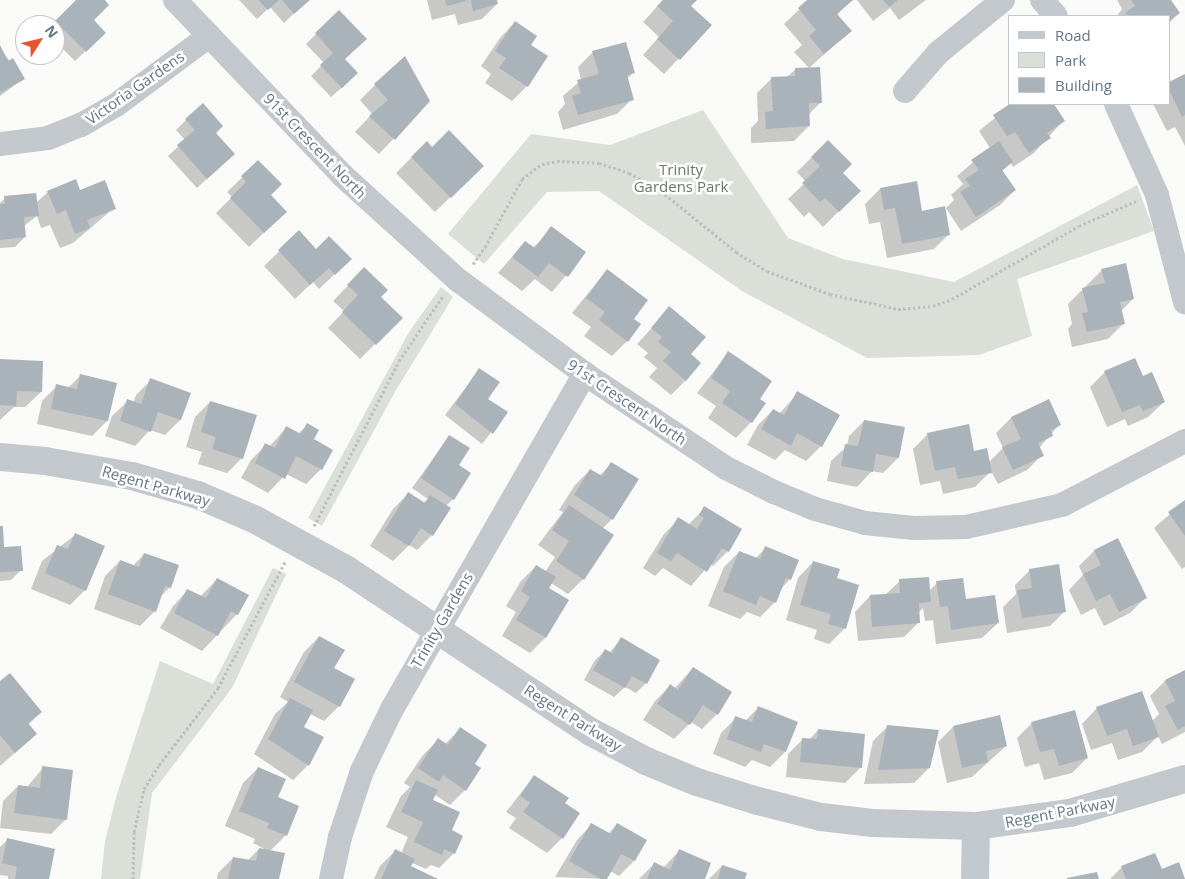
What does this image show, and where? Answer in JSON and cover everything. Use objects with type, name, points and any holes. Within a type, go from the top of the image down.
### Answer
[{"type":"street","name":"91st Crescent North","points":[[175,0],[342,176],[407,237],[494,308],[585,374],[726,468],[774,492],[816,509],[865,523],[894,526],[966,527],[1062,505],[1185,442]]},
{"type":"street","points":[[905,91],[961,32],[1003,0]]},
{"type":"street","points":[[1042,0],[1055,15]]},
{"type":"street","name":"Victoria Gardens","points":[[0,144],[48,138],[81,125],[116,105],[209,36]]},
{"type":"street","points":[[1116,105],[1157,195],[1185,302]]},
{"type":"street","name":"Trinity Gardens","points":[[331,879],[340,837],[362,771],[436,628],[585,374]]},
{"type":"street","name":"Regent Parkway","points":[[0,457],[87,467],[198,495],[300,542],[436,628],[591,732],[646,761],[697,782],[821,817],[903,826],[976,826],[1070,812],[1185,779]]},
{"type":"street","points":[[976,826],[976,879]]},
{"type":"path","points":[[468,270],[486,247],[522,178],[542,164],[557,161],[599,164],[629,173],[661,192],[736,252],[767,271],[830,294],[898,309],[933,306],[952,300],[1093,219],[1157,195]]},
{"type":"path","points":[[312,528],[399,362],[448,289]]},
{"type":"path","points":[[133,879],[134,832],[144,790],[159,765],[218,688],[288,556]]},
{"type":"green space","name":"Trinity Gardens Park","points":[[703,110],[788,238],[843,259],[954,282],[1137,185],[1154,231],[1017,279],[1032,336],[979,355],[867,358],[742,291],[599,191],[547,192],[484,264],[448,234],[531,134],[610,145]]},
{"type":"green space","points":[[441,287],[453,297],[396,390],[322,526],[308,518],[409,332]]},
{"type":"green space","points":[[273,568],[286,574],[232,688],[152,793],[140,879],[101,879],[105,841],[117,794],[160,661],[213,684]]},
{"type":"building","points":[[76,0],[105,0],[109,5],[94,20],[106,33],[86,52],[65,31],[65,15],[61,15]]},
{"type":"building","points":[[258,0],[279,0],[268,10]]},
{"type":"building","points":[[282,0],[310,0],[294,14]]},
{"type":"building","points":[[445,0],[466,0],[466,1],[447,6]]},
{"type":"building","points":[[471,0],[497,0],[498,4],[473,11]]},
{"type":"building","points":[[663,0],[697,0],[691,6],[712,25],[680,60],[657,39],[673,21],[657,6]]},
{"type":"building","points":[[807,0],[853,0],[837,14],[852,31],[824,54],[809,36],[816,30],[798,8]]},
{"type":"building","points":[[883,0],[898,0],[889,7]]},
{"type":"building","points":[[1131,0],[1171,0],[1180,13],[1170,20],[1170,15],[1127,15],[1125,13],[1135,6]]},
{"type":"building","points":[[339,10],[367,39],[345,59],[358,73],[342,88],[320,65],[333,53],[315,33]]},
{"type":"building","points":[[515,21],[537,36],[531,45],[548,56],[528,87],[499,68],[506,58],[495,51]]},
{"type":"building","points":[[626,42],[635,73],[627,75],[634,100],[578,115],[572,96],[581,93],[577,80],[599,74],[592,51]]},
{"type":"building","points":[[0,45],[8,61],[13,58],[15,65],[17,65],[25,79],[0,93]]},
{"type":"building","points":[[405,56],[430,101],[395,140],[369,116],[388,100],[374,84]]},
{"type":"building","points":[[820,67],[822,103],[809,103],[810,126],[766,129],[765,112],[773,111],[771,77],[795,76],[795,68]]},
{"type":"building","points":[[1185,74],[1185,115],[1182,117],[1170,92],[1170,82]]},
{"type":"building","points":[[203,103],[223,126],[216,133],[235,154],[207,179],[177,145],[195,130],[185,119]]},
{"type":"building","points":[[1008,105],[1055,105],[1065,121],[1047,133],[1051,138],[1029,153],[1015,132],[1007,136],[993,115]]},
{"type":"building","points":[[449,130],[484,166],[451,198],[411,157],[427,141],[432,147]]},
{"type":"building","points":[[828,140],[852,164],[843,173],[861,191],[839,212],[825,198],[820,202],[802,183],[820,166],[811,157]]},
{"type":"building","points":[[999,141],[1013,162],[1002,170],[1016,190],[976,217],[960,192],[970,186],[965,179],[979,170],[971,160]]},
{"type":"building","points":[[258,160],[282,184],[271,195],[287,212],[264,233],[230,198],[246,182],[241,176]]},
{"type":"building","points":[[76,179],[80,190],[105,180],[116,209],[87,220],[90,228],[75,234],[66,210],[57,214],[47,191]]},
{"type":"building","points":[[917,181],[922,211],[945,206],[950,235],[902,244],[895,208],[884,210],[880,188]]},
{"type":"building","points":[[36,193],[39,216],[24,217],[26,237],[0,240],[0,204],[5,204],[4,196]]},
{"type":"building","points":[[551,226],[586,252],[568,277],[549,263],[538,277],[512,257],[525,241],[535,248]]},
{"type":"building","points":[[299,230],[316,249],[329,236],[352,259],[335,275],[329,268],[310,285],[278,250]]},
{"type":"building","points":[[1126,263],[1134,299],[1120,302],[1125,324],[1087,332],[1082,313],[1088,312],[1082,288],[1105,283],[1101,269]]},
{"type":"building","points":[[364,267],[388,290],[381,297],[403,318],[376,345],[342,312],[358,295],[347,285]]},
{"type":"building","points":[[607,269],[648,300],[634,319],[641,324],[628,342],[599,320],[605,312],[586,298]]},
{"type":"building","points":[[669,306],[706,337],[691,354],[701,363],[686,381],[663,361],[671,352],[658,342],[662,337],[651,328]]},
{"type":"building","points":[[728,351],[772,381],[760,399],[766,403],[752,423],[722,403],[730,391],[711,378]]},
{"type":"building","points":[[1135,358],[1143,376],[1152,372],[1165,402],[1143,411],[1140,405],[1122,412],[1104,371]]},
{"type":"building","points":[[0,359],[43,361],[42,392],[17,391],[16,406],[0,405]]},
{"type":"building","points":[[479,368],[500,382],[488,399],[508,412],[493,434],[455,404]]},
{"type":"building","points":[[80,374],[117,383],[108,421],[51,409],[56,384],[77,389]]},
{"type":"building","points":[[150,378],[191,393],[181,420],[158,412],[151,432],[120,421],[127,399],[141,404]]},
{"type":"building","points":[[797,391],[840,415],[822,447],[797,433],[791,446],[761,429],[773,409],[784,415]]},
{"type":"building","points":[[1049,399],[1061,425],[1051,430],[1053,436],[1038,443],[1044,456],[1013,470],[1002,447],[1021,439],[1011,417]]},
{"type":"building","points":[[210,401],[257,415],[243,459],[212,449],[216,437],[201,432]]},
{"type":"building","points":[[864,420],[905,427],[899,458],[876,454],[873,472],[841,466],[845,444],[858,446]]},
{"type":"building","points":[[307,423],[319,430],[314,439],[333,450],[322,470],[296,456],[285,479],[255,463],[265,443],[275,448],[286,426],[301,434]]},
{"type":"building","points":[[969,424],[974,451],[987,448],[992,473],[958,479],[955,467],[935,471],[927,433]]},
{"type":"building","points":[[449,435],[470,448],[459,465],[471,473],[454,500],[421,478]]},
{"type":"building","points":[[611,462],[639,479],[613,520],[574,495],[590,469],[602,476]]},
{"type":"building","points":[[408,492],[425,503],[430,495],[451,508],[433,536],[421,528],[409,546],[384,531]]},
{"type":"building","points":[[1185,500],[1185,536],[1168,512]]},
{"type":"building","points":[[569,505],[614,535],[584,580],[556,561],[569,541],[552,530]]},
{"type":"building","points":[[704,506],[742,529],[729,552],[722,548],[707,572],[677,553],[671,561],[657,553],[678,517],[697,529],[704,518],[699,515]]},
{"type":"building","points":[[0,526],[3,526],[4,547],[21,546],[23,571],[0,572]]},
{"type":"building","points":[[75,533],[105,546],[86,591],[45,573],[57,545],[68,549]]},
{"type":"building","points":[[1118,538],[1147,598],[1119,612],[1110,594],[1096,601],[1083,574],[1101,565],[1094,550]]},
{"type":"building","points":[[765,546],[799,560],[791,580],[786,578],[776,603],[760,596],[756,605],[723,591],[739,551],[760,559]]},
{"type":"building","points":[[144,553],[179,565],[171,588],[165,586],[156,612],[108,594],[120,560],[139,567]]},
{"type":"building","points":[[813,561],[840,569],[837,578],[859,585],[846,629],[828,624],[831,614],[800,605]]},
{"type":"building","points":[[1059,564],[1066,612],[1022,618],[1017,590],[1032,588],[1029,569]]},
{"type":"building","points":[[536,565],[556,577],[549,588],[569,600],[546,638],[516,620],[530,597],[521,591]]},
{"type":"building","points":[[929,577],[931,602],[919,603],[920,623],[872,627],[870,595],[900,593],[899,579]]},
{"type":"building","points":[[217,578],[249,595],[238,615],[231,611],[218,636],[174,613],[187,589],[206,598]]},
{"type":"building","points":[[963,578],[966,599],[995,595],[999,623],[951,630],[948,606],[940,607],[936,581]]},
{"type":"building","points":[[319,636],[345,650],[334,668],[355,679],[340,707],[294,682]]},
{"type":"building","points":[[621,637],[660,660],[647,684],[632,676],[625,688],[593,670],[605,649],[612,653]]},
{"type":"building","points":[[693,667],[732,692],[718,715],[703,705],[690,725],[657,704],[670,684],[678,690]]},
{"type":"building","points":[[1185,670],[1185,726],[1178,730],[1165,706],[1175,701],[1165,680]]},
{"type":"building","points":[[10,673],[42,712],[28,723],[37,734],[15,753],[0,735],[0,681]]},
{"type":"building","points":[[1142,691],[1159,737],[1133,746],[1127,729],[1107,736],[1096,707]]},
{"type":"building","points":[[290,698],[313,710],[304,727],[324,737],[309,766],[268,739]]},
{"type":"building","points":[[758,706],[798,722],[786,752],[764,744],[761,752],[727,739],[735,716],[752,722]]},
{"type":"building","points":[[1075,710],[1088,758],[1059,766],[1054,749],[1040,752],[1031,722]]},
{"type":"building","points":[[1000,715],[1007,746],[986,751],[988,762],[962,768],[953,726]]},
{"type":"building","points":[[887,725],[939,730],[930,768],[878,770]]},
{"type":"building","points":[[460,727],[487,745],[475,764],[481,768],[466,791],[443,775],[439,782],[418,768],[438,738],[448,745]]},
{"type":"building","points":[[818,729],[865,734],[862,768],[800,762],[802,738],[817,739]]},
{"type":"building","points":[[42,766],[73,770],[67,820],[14,813],[18,785],[40,788]]},
{"type":"building","points":[[258,767],[286,779],[278,797],[299,806],[287,836],[267,828],[269,823],[239,811]]},
{"type":"building","points":[[534,775],[569,798],[565,803],[580,813],[563,839],[523,812],[530,803],[520,796]]},
{"type":"building","points":[[416,780],[438,790],[433,800],[460,812],[452,830],[463,836],[455,854],[444,849],[442,855],[414,842],[423,822],[401,812]]},
{"type":"building","points":[[591,823],[611,834],[617,823],[647,840],[635,861],[621,854],[607,879],[601,879],[569,861]]},
{"type":"building","points":[[7,838],[55,849],[49,879],[15,879],[17,867],[2,863]]},
{"type":"building","points":[[259,848],[285,853],[279,879],[228,879],[233,857],[256,861]]},
{"type":"building","points":[[395,849],[415,859],[411,866],[438,879],[381,879]]},
{"type":"building","points":[[679,849],[711,863],[705,879],[647,879],[654,862],[670,870]]},
{"type":"building","points":[[1155,853],[1162,869],[1179,862],[1185,879],[1126,879],[1121,866]]},
{"type":"building","points":[[722,865],[747,873],[745,879],[718,879]]},
{"type":"building","points":[[1097,872],[1099,879],[1067,879],[1067,878]]}]
